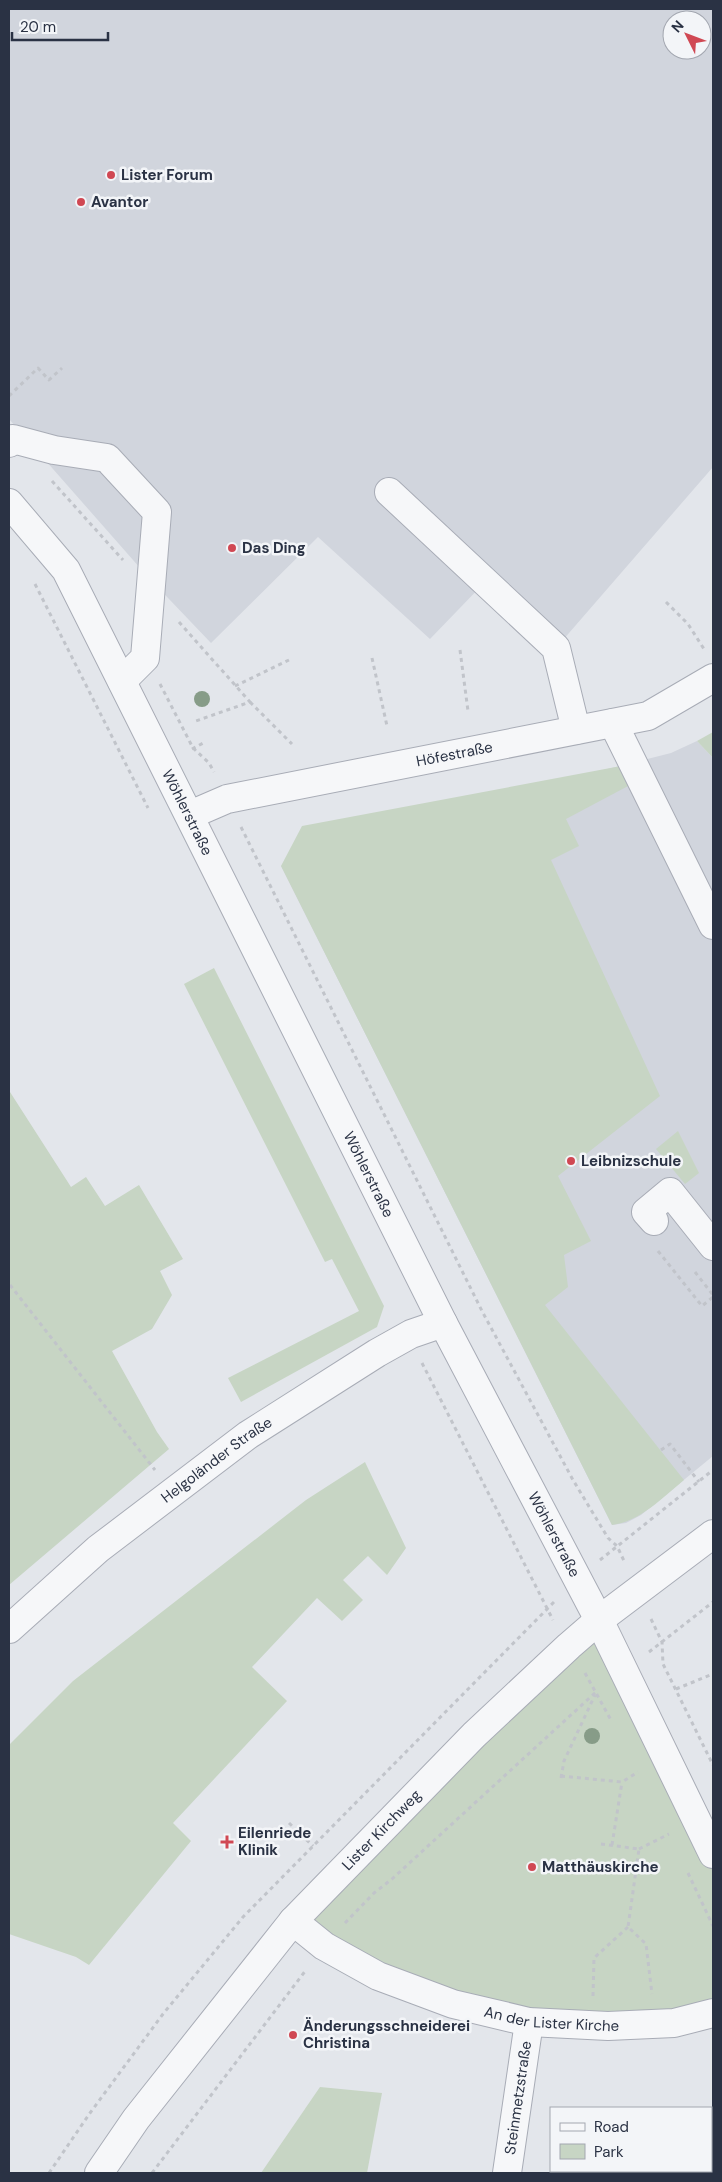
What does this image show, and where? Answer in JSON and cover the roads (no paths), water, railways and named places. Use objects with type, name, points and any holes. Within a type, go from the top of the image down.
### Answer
[{"type":"street","points":[[9,443],[13,439],[54,450],[107,458],[157,512],[145,658],[122,681]]},
{"type":"street","points":[[389,492],[556,648],[576,730]]},
{"type":"street","name":"Wöhlerstraße","points":[[9,503],[66,570],[190,815],[267,975],[443,1323],[600,1620],[713,1854]]},
{"type":"street","name":"Höfestraße","points":[[190,815],[227,799],[648,716],[713,678]]},
{"type":"street","points":[[613,723],[713,925]]},
{"type":"street","points":[[653,1233],[646,1212],[670,1192],[713,1246]]},
{"type":"street","name":"Helgoländer Straße","points":[[9,1629],[98,1549],[248,1435],[410,1334],[443,1323]]},
{"type":"street","name":"Lister Kirchweg","points":[[99,2173],[141,2112],[293,1921],[474,1735],[600,1620],[713,1534]]},
{"type":"street","name":"An der Lister Kirche","points":[[293,1921],[324,1946],[378,1976],[453,2004],[529,2022],[592,2025],[674,2023],[713,2013]]},
{"type":"street","name":"Steinmetzstraße","points":[[507,2173],[529,2022]]},
{"type":"place","name":"Lister Forum","points":[[111,175]]},
{"type":"place","name":"Avantor","points":[[81,202]]},
{"type":"place","name":"Das Ding","points":[[232,548]]},
{"type":"place","name":"Leibnizschule","points":[[571,1161]]},
{"type":"place","name":"Eilenriede Klinik","points":[[227,1842]]},
{"type":"place","name":"Matthäuskirche","points":[[532,1867]]},
{"type":"place","name":"Änderungsschneiderei Christina","points":[[293,2035]]}]
